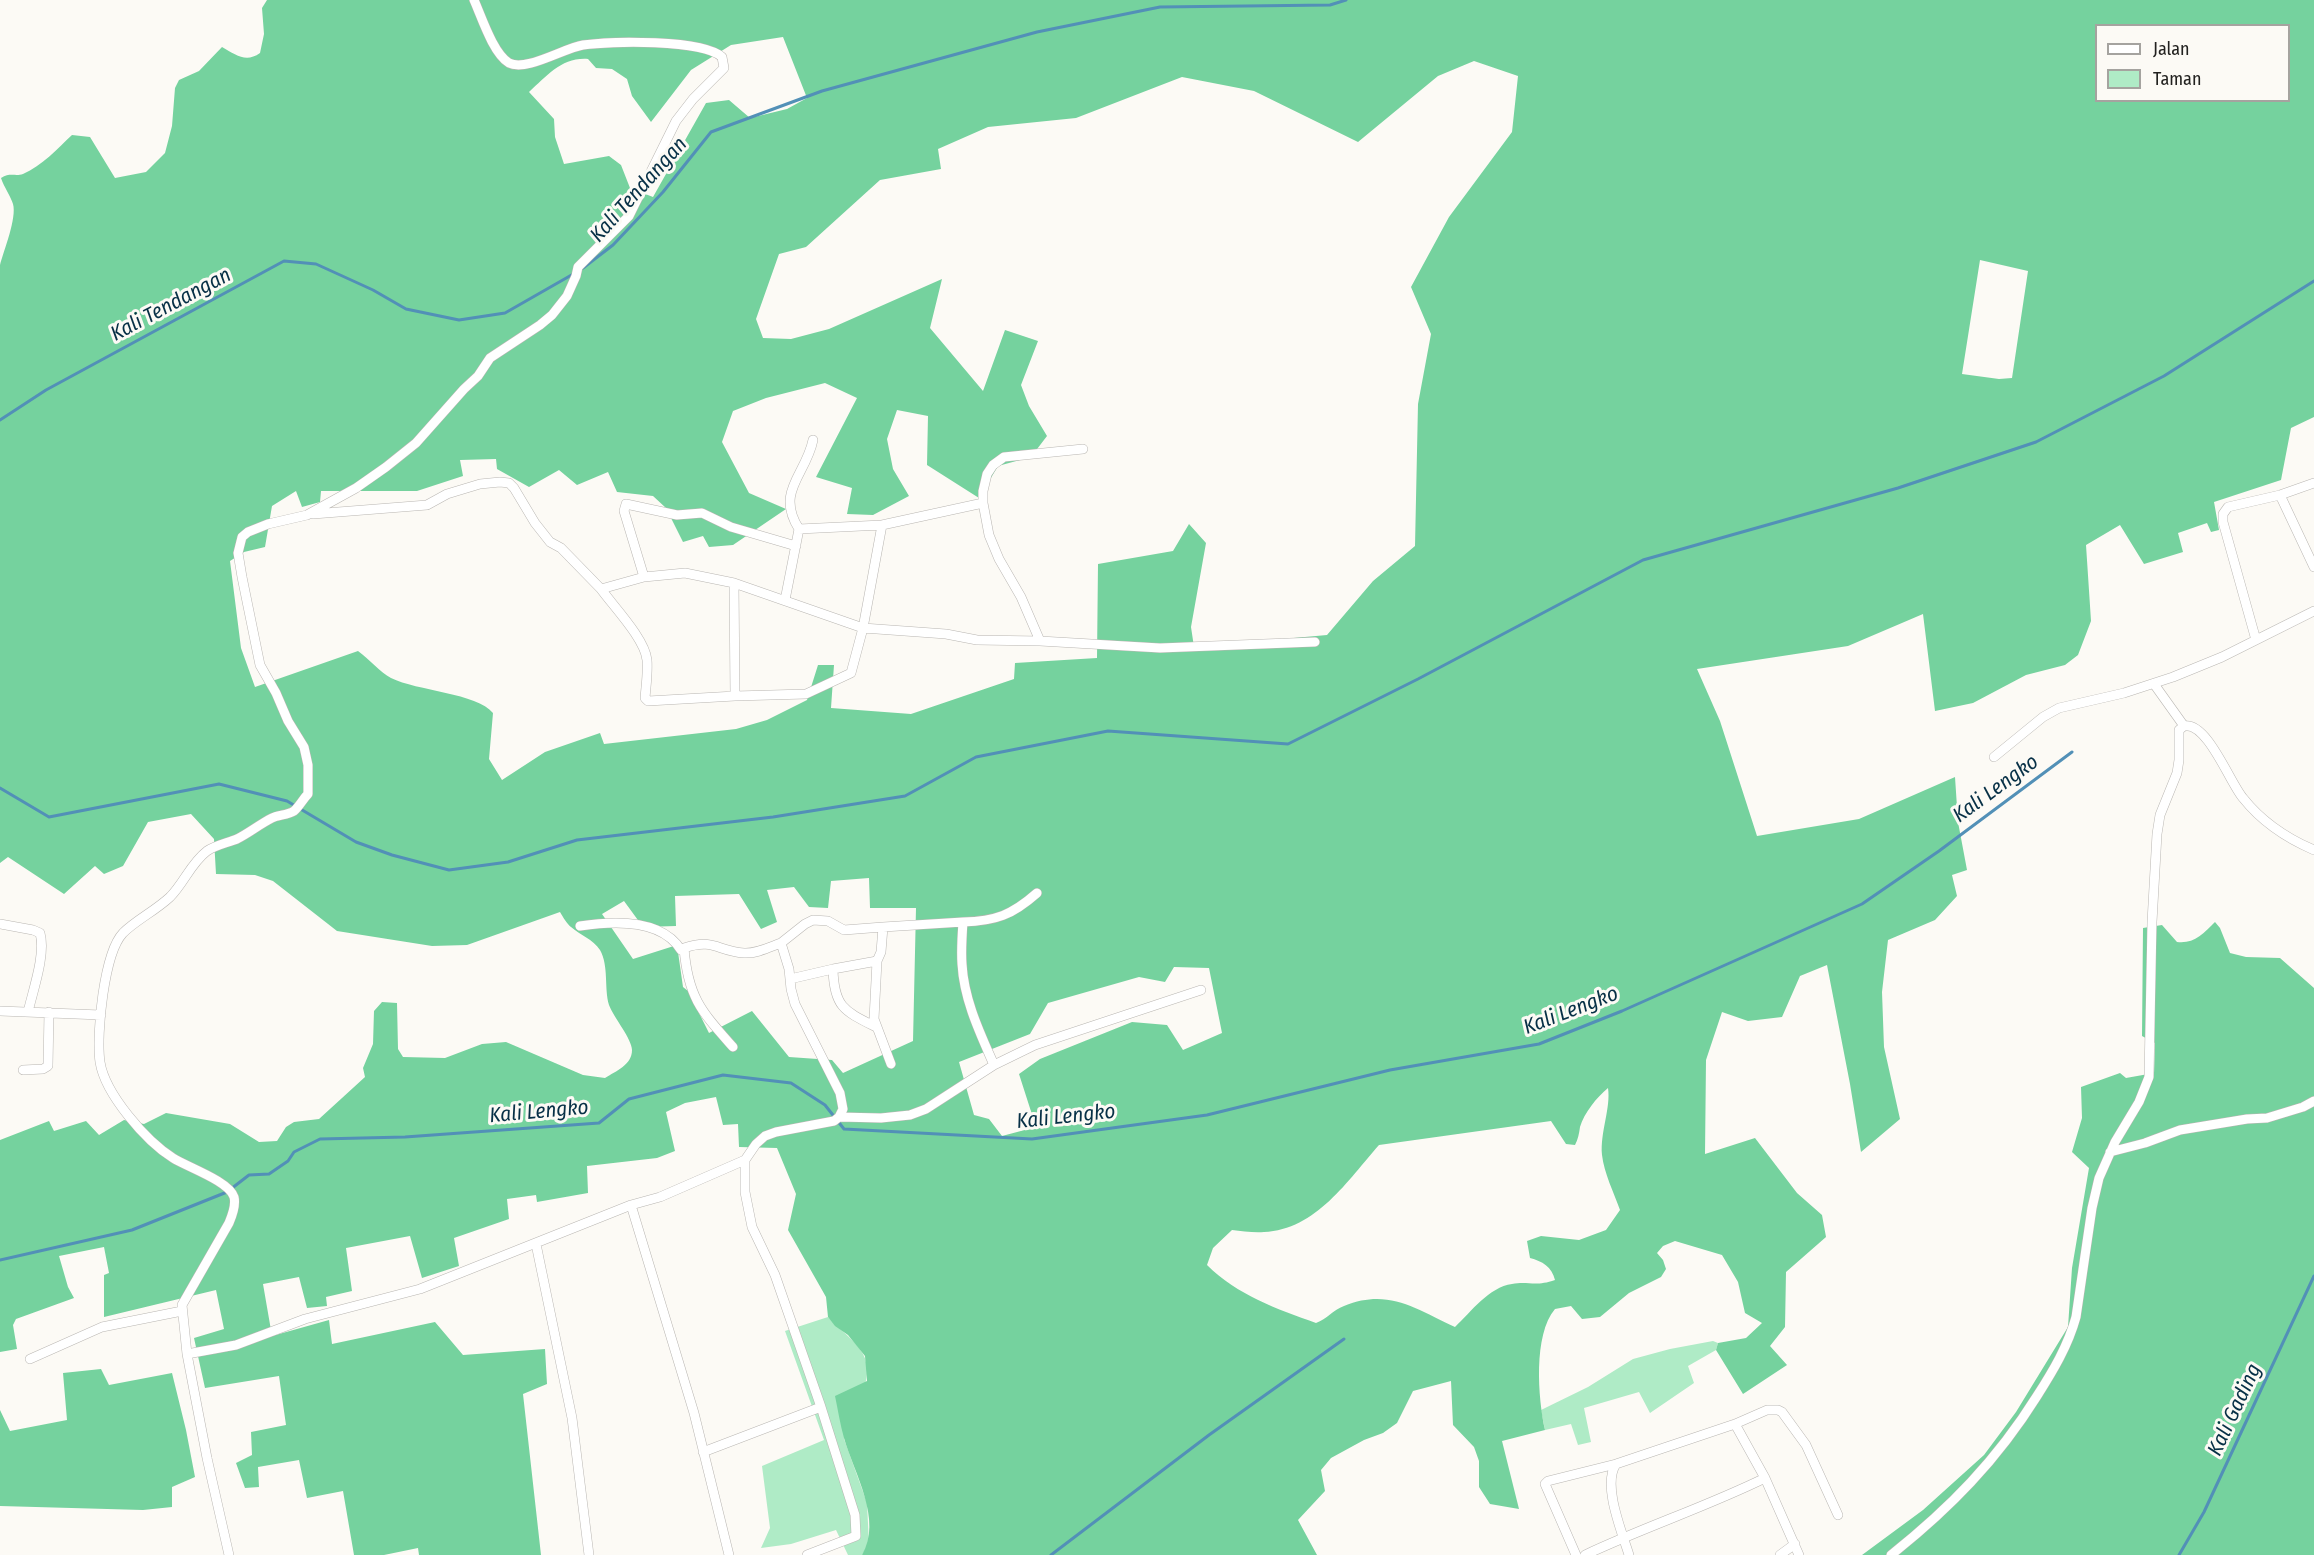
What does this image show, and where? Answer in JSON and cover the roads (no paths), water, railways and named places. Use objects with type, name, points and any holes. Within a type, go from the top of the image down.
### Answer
[{"type":"street","points":[[307,515],[356,488],[416,443],[478,376],[490,358],[552,315],[567,296],[577,271],[629,216],[676,121],[693,99],[724,68],[724,62],[717,53],[705,47],[608,42],[582,45],[526,64],[514,65],[507,61],[493,43],[474,0]]},
{"type":"street","points":[[785,600],[799,529],[791,512],[789,497],[794,482],[808,457],[813,440]]},
{"type":"street","points":[[1040,641],[1021,597],[999,559],[990,535],[983,503],[983,490],[987,474],[993,465],[1004,457],[1083,449]]},
{"type":"street","points":[[229,1555],[207,1458],[187,1354],[182,1311],[184,1300],[229,1223],[234,1197],[226,1186],[173,1158],[151,1141],[119,1101],[104,1075],[100,1061],[101,1015],[109,963],[112,952],[123,933],[171,895],[199,858],[272,818],[294,811],[308,794],[309,781],[304,747],[288,721],[260,665],[238,553],[242,537],[268,524],[307,515],[427,505],[447,494],[480,484],[509,483],[550,542],[561,548],[601,589],[632,631],[645,652],[647,660],[645,698],[647,701],[806,694],[847,677],[852,670],[863,628],[882,525]]},
{"type":"street","points":[[2256,640],[2229,549],[2223,514],[2228,507],[2280,495],[2314,483]]},
{"type":"street","points":[[2280,495],[2314,567]]},
{"type":"street","points":[[799,529],[882,525],[983,503]]},
{"type":"street","points":[[644,577],[624,511],[626,504],[677,515],[702,513],[731,527],[796,546]]},
{"type":"street","points":[[601,589],[644,577],[685,573],[734,584],[863,628],[946,634],[977,640],[1160,648],[1315,642]]},
{"type":"street","points":[[734,584],[735,696]]},
{"type":"street","points":[[1994,757],[2043,717],[2058,708],[2154,684],[2222,657],[2314,611]]},
{"type":"street","points":[[2154,684],[2184,726]]},
{"type":"street","points":[[1891,1555],[1926,1526],[1997,1454],[2025,1416],[2060,1359],[2071,1335],[2076,1317],[2095,1191],[2110,1152],[2139,1102],[2149,1077],[2152,922],[2158,822],[2180,760],[2179,730],[2184,726],[2193,727],[2221,757],[2242,797],[2260,816],[2274,829],[2314,850]]},
{"type":"street","points":[[580,927],[622,923],[637,925],[657,930],[671,938],[681,950],[699,943],[708,943],[746,953],[781,943],[805,924],[818,919],[828,921],[844,930],[980,921],[1004,916],[1020,908],[1037,893]]},
{"type":"street","points":[[963,922],[962,964],[966,992],[975,1022],[994,1065]]},
{"type":"street","points":[[0,924],[40,933],[41,952],[28,1011]]},
{"type":"street","points":[[884,927],[881,952],[877,962],[876,1027],[891,1064]]},
{"type":"street","points":[[781,943],[800,1018],[840,1093],[843,1109],[837,1119]]},
{"type":"street","points":[[684,948],[689,986],[709,1022],[733,1047]]},
{"type":"street","points":[[790,979],[877,962]]},
{"type":"street","points":[[833,969],[836,993],[842,1006],[856,1017],[876,1027]]},
{"type":"street","points":[[187,1354],[236,1345],[305,1319],[420,1289],[631,1205],[660,1197],[745,1160],[756,1144],[765,1136],[776,1132],[837,1119],[910,1115],[926,1109],[994,1065],[1035,1045],[1201,990]]},
{"type":"street","points":[[0,1011],[101,1015]]},
{"type":"street","points":[[23,1070],[43,1069],[48,1066],[49,1012]]},
{"type":"street","points":[[2110,1152],[2145,1143],[2180,1130],[2267,1118],[2303,1107],[2314,1101]]},
{"type":"street","points":[[745,1160],[745,1192],[752,1227],[775,1275],[821,1407],[855,1515],[857,1532],[854,1538],[807,1555]]},
{"type":"street","points":[[631,1205],[694,1413],[729,1555]]},
{"type":"street","points":[[536,1244],[572,1418],[589,1555]]},
{"type":"street","points":[[30,1359],[102,1327],[182,1311]]},
{"type":"street","points":[[703,1452],[821,1407]]},
{"type":"street","points":[[1576,1555],[1545,1484],[1548,1481],[1616,1464],[1735,1424],[1767,1410],[1782,1412],[1806,1445],[1838,1515]]},
{"type":"street","points":[[1735,1424],[1765,1478],[1799,1555]]},
{"type":"street","points":[[1616,1464],[1612,1470],[1611,1486],[1629,1555]]},
{"type":"street","points":[[1585,1555],[1623,1537],[1719,1500],[1765,1478]]},
{"type":"street","points":[[1780,1555],[1795,1544]]},
{"type":"waterway","name":"Kali Tendangan","points":[[583,268],[613,245],[663,192],[711,132],[822,91],[1037,32],[1160,7],[1330,5],[1346,0]]},
{"type":"waterway","name":"Kali Tendangan","points":[[0,420],[46,390],[284,261],[316,264],[373,290],[406,309],[459,320],[505,313],[575,273]]},
{"type":"waterway","points":[[0,788],[49,817],[219,784],[287,801],[356,842],[392,855],[449,870],[508,862],[577,840],[773,817],[905,796],[976,757],[1108,731],[1288,744],[1418,679],[1643,560],[1898,488],[2036,442],[2164,376],[2314,281]]},
{"type":"waterway","name":"Kali Lengko","points":[[0,1260],[132,1230],[227,1192],[249,1175],[269,1174],[288,1161],[294,1152],[320,1139],[405,1137],[599,1123],[629,1099],[723,1075],[791,1083],[825,1105],[844,1129],[1032,1139],[1207,1115],[1390,1070],[1539,1044],[1622,1011],[1862,904],[1939,851],[2072,752]]},
{"type":"waterway","name":"Kali Gading","points":[[2179,1555],[2204,1512],[2314,1276]]},
{"type":"waterway","points":[[1051,1555],[1209,1435],[1344,1339]]}]
